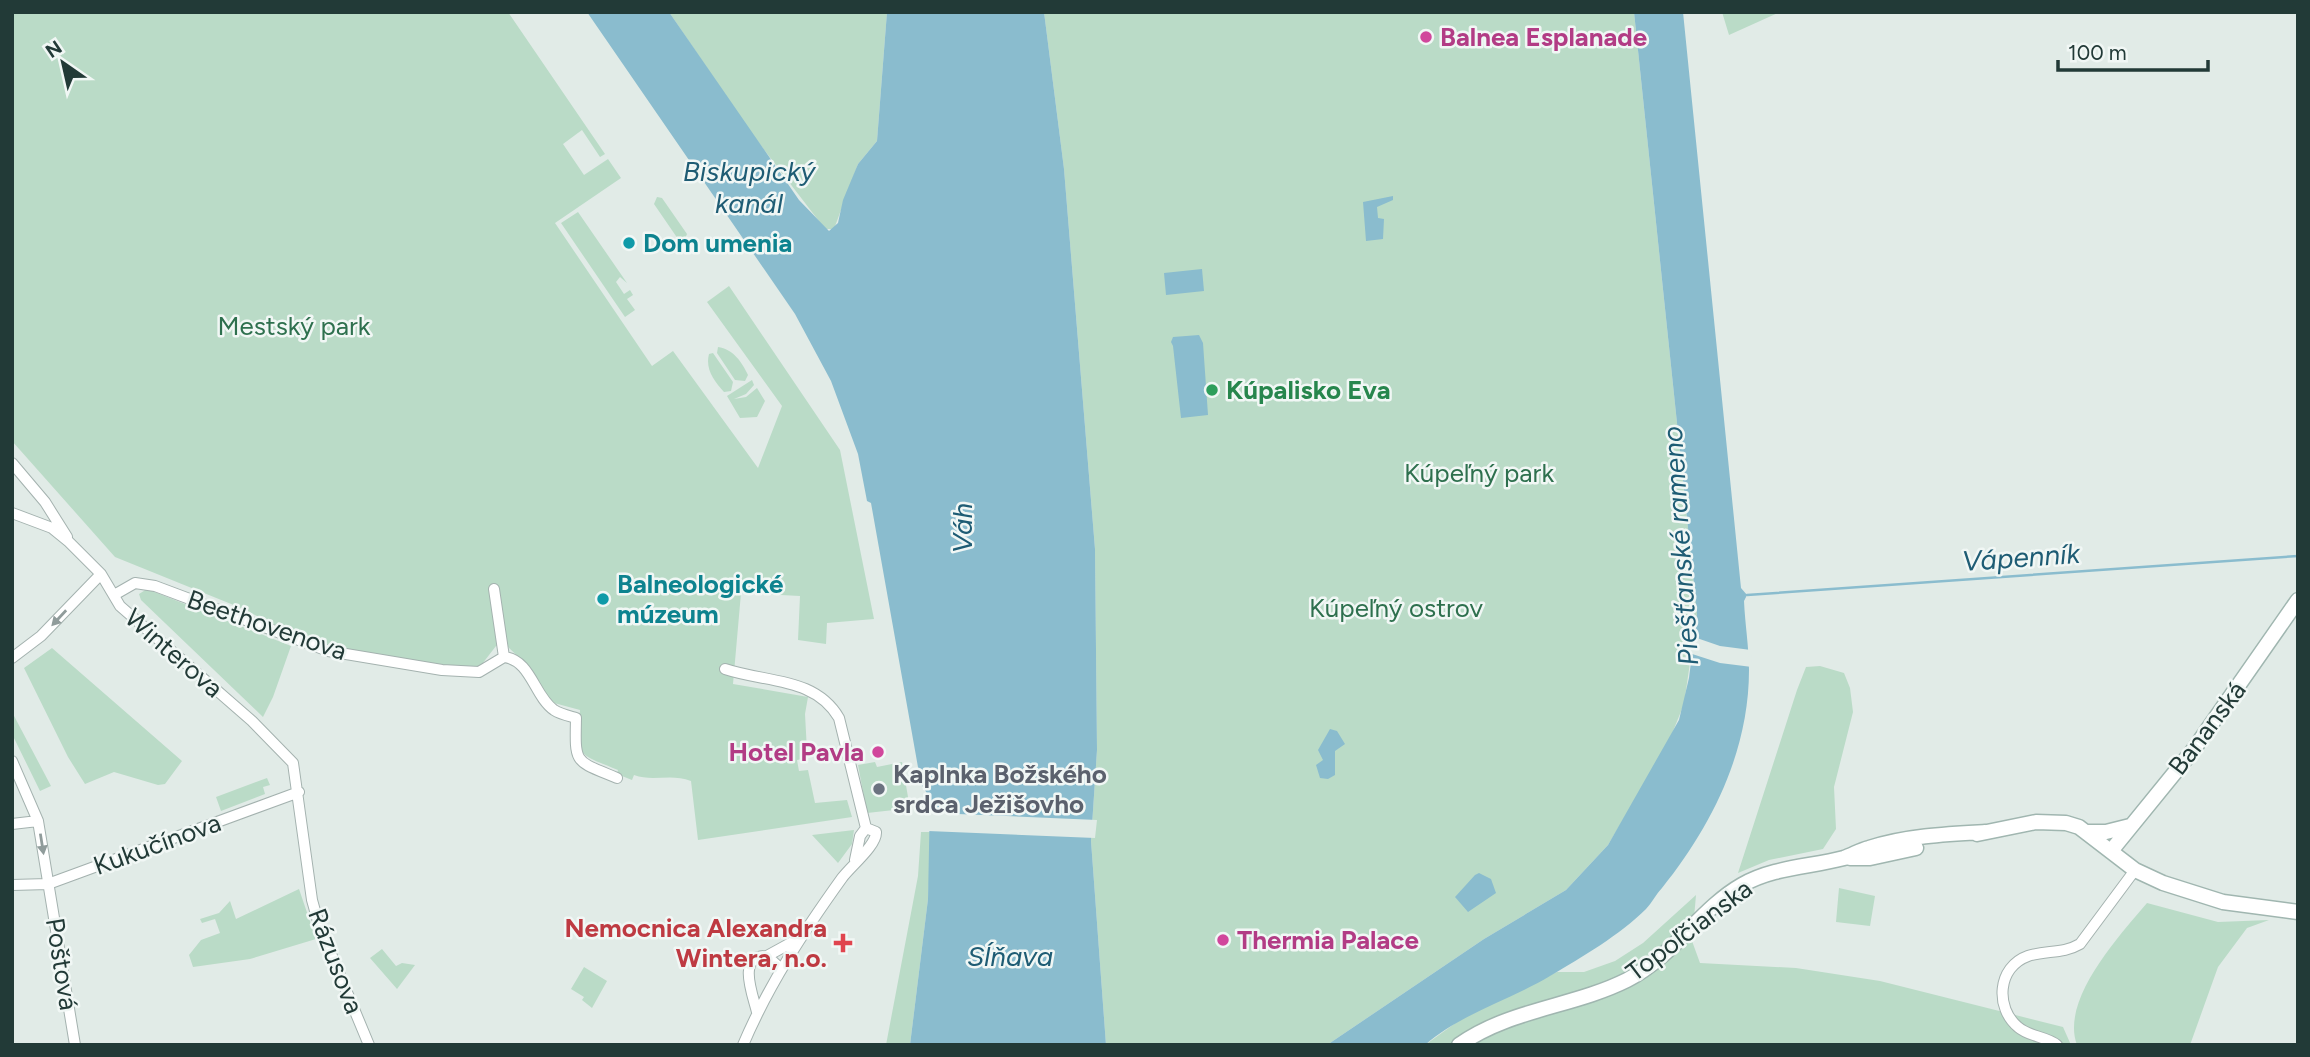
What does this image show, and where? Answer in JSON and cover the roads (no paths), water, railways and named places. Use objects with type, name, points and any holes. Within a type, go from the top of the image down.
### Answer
[{"type":"main road","name":"Bananská","points":[[2110,851],[2202,738],[2298,600]]},
{"type":"main road","name":"Topoľčianska","points":[[1459,1045],[1508,1019],[1611,987],[1635,976],[1664,955],[1731,892],[1748,882],[1773,872],[1845,857],[1870,847],[1944,834],[1985,832],[2048,822],[2066,823],[2088,832],[2135,870],[2200,897],[2298,912]]},
{"type":"main road","points":[[2088,832],[2106,832],[2132,825]]},
{"type":"street","points":[[12,463],[45,502],[68,541]]},
{"type":"street","points":[[38,522],[45,502]]},
{"type":"street","name":"Winterova","points":[[12,513],[38,522],[68,541],[101,574],[120,606],[282,749],[293,763],[299,792]]},
{"type":"street","points":[[12,658],[41,636],[101,574]]},
{"type":"street","name":"Beethovenova","points":[[114,595],[135,583],[155,586],[328,651],[370,659],[442,670],[479,672],[504,657]]},
{"type":"street","points":[[494,589],[504,657],[519,662],[538,694],[554,709],[576,718],[575,753],[579,760],[617,778]]},
{"type":"street","points":[[726,669],[750,677],[795,684],[815,691],[830,703],[839,718],[866,828],[860,836],[855,861],[781,968],[743,1045]]},
{"type":"street","name":"Poštová","points":[[12,761],[38,821],[75,1045]]},
{"type":"street","name":"Kukučínova","points":[[12,885],[48,884],[299,792]]},
{"type":"street","name":"Rázusova","points":[[299,792],[312,900],[318,925],[369,1045]]},
{"type":"street","points":[[12,824],[38,821]]},
{"type":"street","points":[[2057,1045],[2019,1028],[2007,1016],[2001,996],[2003,981],[2014,965],[2028,956],[2069,950],[2080,944],[2135,870]]},
{"type":"street","points":[[759,1008],[748,968],[753,960],[767,956],[799,939]]},
{"type":"street","points":[[767,956],[781,968]]},
{"type":"water","points":[[587,12],[669,12],[799,200],[829,231],[838,223],[843,200],[858,164],[877,141],[887,12],[1044,12],[1064,169],[1095,549],[1097,750],[1091,841],[1106,1045],[910,1045],[928,899],[930,798],[921,784],[871,503],[867,501],[858,454],[831,381],[795,314]]},
{"type":"water","points":[[1634,12],[1683,12],[1741,588],[1747,595],[1744,601],[1749,661],[1747,700],[1735,758],[1712,813],[1680,864],[1646,909],[1613,937],[1535,985],[1469,1016],[1425,1045],[1327,1045],[1484,939],[1566,890],[1608,845],[1679,720],[1689,678],[1697,614]]},
{"type":"water","points":[[1393,196],[1393,200],[1377,207],[1378,218],[1384,219],[1383,239],[1366,241],[1363,202]]},
{"type":"water","points":[[1202,269],[1204,291],[1166,295],[1164,273]]},
{"type":"water","points":[[1199,335],[1203,343],[1208,415],[1181,418],[1171,342],[1173,337]]},
{"type":"water","points":[[1330,729],[1337,731],[1345,744],[1335,751],[1335,775],[1328,779],[1320,778],[1316,765],[1323,760],[1318,750]]},
{"type":"water","points":[[1479,873],[1491,879],[1496,893],[1468,912],[1455,897]]},
{"type":"waterway","name":"Vápenník","points":[[1747,595],[2298,556]]},
{"type":"place","name":"Balnea Esplanade","points":[[1426,37]]},
{"type":"place","name":"Dom umenia","points":[[629,243]]},
{"type":"place","name":"Kúpalisko Eva","points":[[1212,390]]},
{"type":"place","name":"Balneologické múzeum","points":[[603,599]]},
{"type":"place","name":"Hotel Pavla","points":[[878,752]]},
{"type":"place","name":"Kaplnka Božského srdca Ježišovho","points":[[879,789]]},
{"type":"place","name":"Thermia Palace","points":[[1223,940]]},
{"type":"place","name":"Nemocnica Alexandra Wintera, n.o.","points":[[843,943]]},
{"type":"water label","name":"Biskupický kanál","points":[[749,187]]},
{"type":"water label","name":"Váh","points":[[962,528]]},
{"type":"water label","name":"Piešťanské rameno","points":[[1680,546]]},
{"type":"water label","name":"Sĺňava","points":[[1010,956]]},
{"type":"park label","name":"Mestský park","points":[[294,326]]},
{"type":"park label","name":"Kúpeľný park","points":[[1479,473]]},
{"type":"park label","name":"Kúpeľný ostrov","points":[[1396,608]]}]
